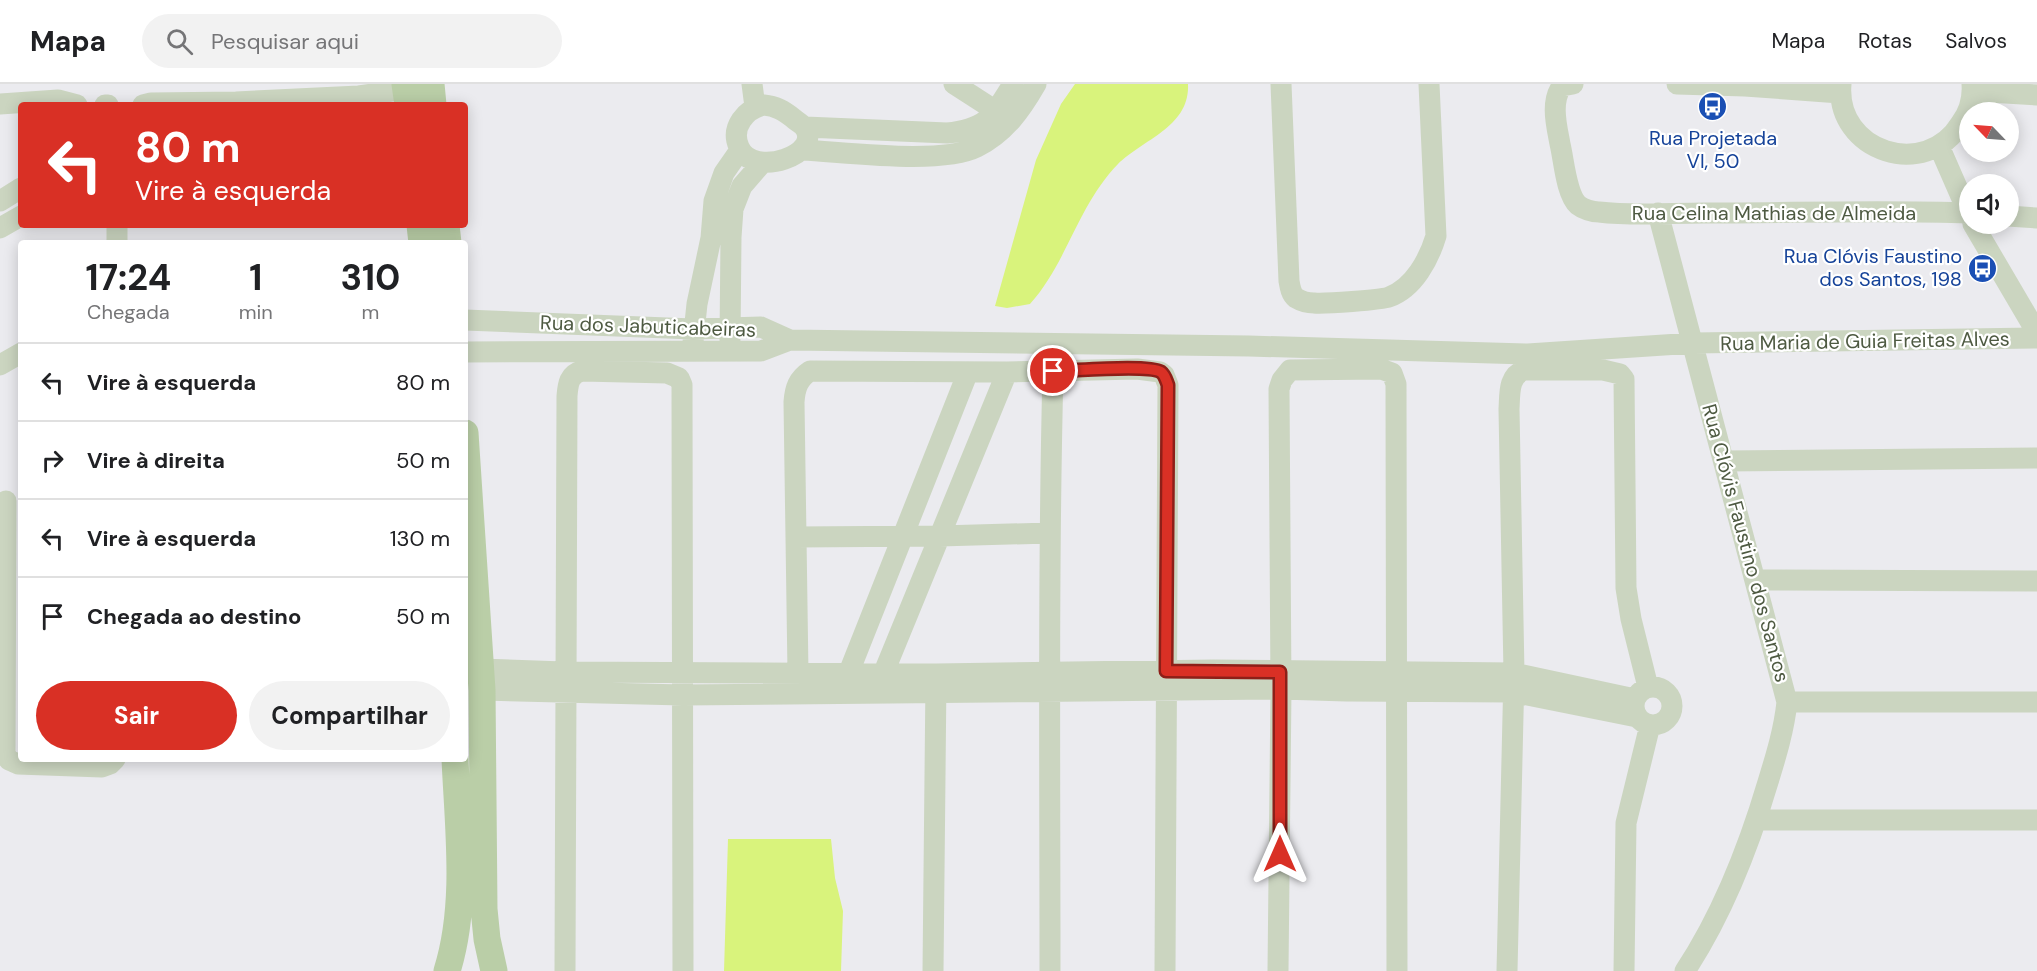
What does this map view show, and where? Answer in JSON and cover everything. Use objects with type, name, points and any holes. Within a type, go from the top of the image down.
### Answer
[{"type":"main road","points":[[412,90],[429,102]]},
{"type":"main road","points":[[468,485],[481,679],[474,744],[484,909],[487,939],[494,971]]},
{"type":"main road","points":[[447,971],[457,930],[459,874],[455,762]]},
{"type":"street","points":[[752,84],[755,107]]},
{"type":"street","points":[[954,84],[996,111]]},
{"type":"street","points":[[762,163],[745,156],[737,143],[740,122],[746,113],[755,107],[773,106],[805,127],[947,133],[969,131],[983,124],[996,111],[1013,84]]},
{"type":"street","points":[[803,150],[915,156],[952,154],[976,148],[999,133],[1018,113],[1036,84]]},
{"type":"street","points":[[1281,84],[1289,281],[1291,293],[1296,298],[1315,303],[1388,298],[1404,288],[1431,252],[1436,236],[1429,84]]},
{"type":"street","name":"Rua Celina Mathias de Almeida","points":[[1573,84],[1562,86],[1558,91],[1556,108],[1569,188],[1579,206],[1598,212],[1959,217]]},
{"type":"street","points":[[1677,84],[1840,88],[1845,114],[1857,134],[1874,147],[1896,154],[1918,154],[1939,147],[1956,132],[1968,113],[1972,87],[2037,95]]},
{"type":"street","points":[[234,102],[359,96],[412,90]]},
{"type":"street","points":[[41,102],[58,100],[66,102]]},
{"type":"street","points":[[0,104],[18,103]]},
{"type":"street","points":[[730,352],[733,210],[742,186],[762,163],[797,154],[803,150],[808,139],[805,127]]},
{"type":"street","points":[[1939,147],[1959,192]]},
{"type":"street","points":[[693,352],[693,329],[711,238],[714,201],[724,173],[740,150]]},
{"type":"street","points":[[0,201],[18,190]]},
{"type":"street","name":"Rua Clóvis Faustino dos Santos","points":[[1658,213],[1788,702],[2037,702]]},
{"type":"street","points":[[2019,217],[2037,218]]},
{"type":"street","points":[[0,228],[18,218]]},
{"type":"street","points":[[1980,234],[2037,333]]},
{"type":"street","name":"Rua dos Jabuticabeiras","points":[[468,320],[693,329],[761,327],[790,340]]},
{"type":"street","name":"Rua Maria de Guia Freitas Alves","points":[[790,340],[1249,346],[1479,354],[1558,353],[1694,343],[2037,338]]},
{"type":"street","name":"Rua dos Jabuticabeiras","points":[[468,352],[760,351],[790,340]]},
{"type":"street","points":[[0,365],[18,355]]},
{"type":"street","points":[[799,683],[794,402],[795,391],[803,375],[810,371],[1007,372],[1137,369],[1160,372],[1164,375],[1168,385],[1166,971]]},
{"type":"street","points":[[1278,971],[1280,389],[1282,380],[1290,370],[1382,369],[1392,374],[1396,384],[1397,971]]},
{"type":"street","points":[[1507,971],[1513,682],[1509,409],[1512,380],[1517,373],[1524,370],[1603,370],[1620,374],[1624,379],[1626,588],[1643,707],[1626,824],[1624,971]]},
{"type":"street","points":[[565,971],[567,396],[570,377],[582,371],[667,373],[679,378],[682,385],[683,971]]},
{"type":"street","points":[[1050,971],[1049,533],[1053,371]]},
{"type":"street","points":[[849,672],[968,372]]},
{"type":"street","points":[[884,672],[1007,372]]},
{"type":"street","points":[[1725,461],[2037,459]]},
{"type":"street","points":[[9,499],[5,754],[18,764],[102,767],[112,762]]},
{"type":"street","points":[[795,537],[1049,533]]},
{"type":"street","points":[[1755,580],[2037,581]]},
{"type":"street","points":[[565,681],[683,672],[799,683],[1280,680],[1513,682],[1643,707]]},
{"type":"street","points":[[481,679],[565,681],[683,695],[799,683],[849,672],[884,672],[936,683]]},
{"type":"street","points":[[933,971],[936,683]]},
{"type":"street","points":[[1685,971],[1696,955],[1725,896],[1756,820],[1785,724],[1788,702]]},
{"type":"street","points":[[1756,820],[2037,820]]},
{"type":"shaded area","points":[[1075,84],[1188,84],[1187,99],[1173,122],[1128,155],[1104,180],[1082,216],[1054,271],[1030,304],[1007,308],[995,306],[1036,160],[1061,104]]},
{"type":"shaded area","points":[[728,839],[831,839],[835,878],[843,911],[841,971],[724,971]]},
{"type":"place","name":"Rua Projetada VI, 50","points":[[1713,107]]},
{"type":"place","name":"Rua Clóvis Faustino dos Santos, 198","points":[[1983,268]]},
{"type":"route","points":[[1053,371],[1137,369],[1153,370],[1164,375],[1168,385],[1166,671],[1280,672],[1280,854]]}]
